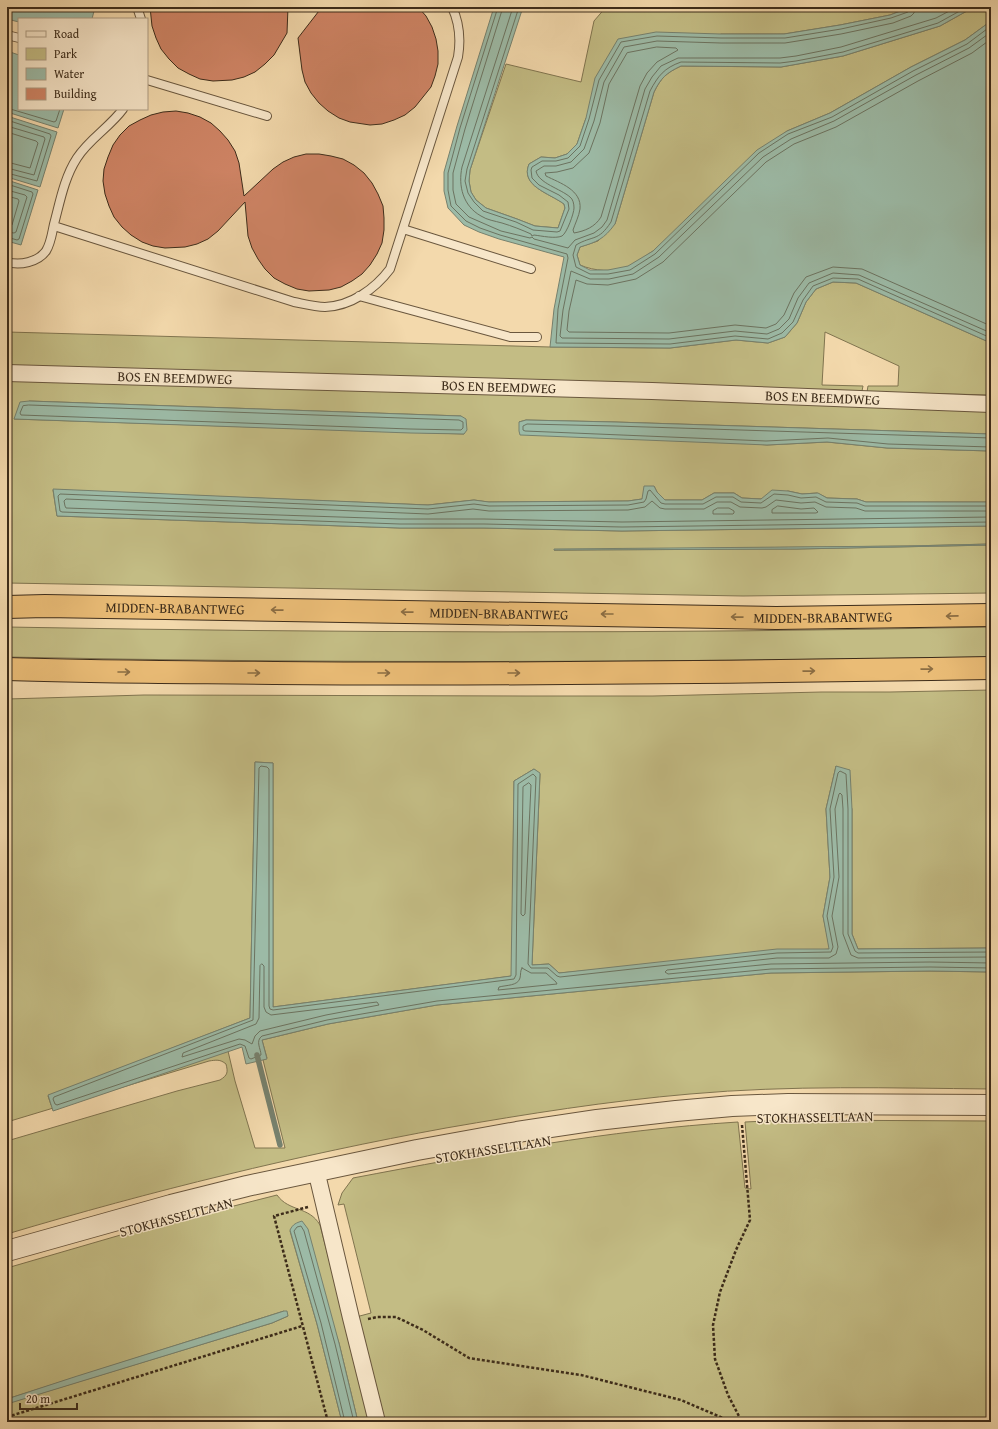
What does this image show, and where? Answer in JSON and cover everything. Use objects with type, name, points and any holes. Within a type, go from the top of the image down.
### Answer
[{"type":"highway","points":[[7,601],[45,606]]},
{"type":"highway","name":"MIDDEN-BRABANTWEG","points":[[7,607],[45,606],[776,618],[991,615]]},
{"type":"highway","points":[[7,669],[335,673],[616,673],[991,668]]},
{"type":"highway","points":[[7,675],[46,670]]},
{"type":"street","name":"BOS EN BEEMDWEG","points":[[7,372],[644,390],[991,404]]},
{"type":"street","name":"STOKHASSELTLAAN","points":[[7,1251],[171,1205],[316,1170],[517,1132],[597,1120],[732,1106],[788,1104],[991,1105]]},
{"type":"street","points":[[316,1170],[352,1322],[378,1422]]},
{"type":"lane","points":[[137,7],[141,18]]},
{"type":"lane","points":[[54,226],[299,303],[325,307],[347,302],[359,296],[378,282],[390,268],[404,229],[458,57],[460,37],[459,26],[452,7]]},
{"type":"lane","points":[[7,35],[18,38]]},
{"type":"lane","points":[[148,80],[267,116]]},
{"type":"lane","points":[[7,262],[21,264],[30,262],[46,251],[65,183],[71,169],[82,150],[115,120],[122,110]]},
{"type":"lane","points":[[404,229],[531,269]]},
{"type":"lane","points":[[359,296],[510,337],[536,337]]},
{"type":"path","points":[[741,1118],[750,1220],[736,1250],[720,1292],[713,1325],[715,1359],[728,1395],[742,1422]]},
{"type":"path","points":[[324,1203],[274,1216],[328,1422]]},
{"type":"path","points":[[352,1322],[377,1317],[396,1318],[423,1330],[469,1358],[581,1375],[681,1400],[732,1422]]},
{"type":"path","points":[[7,1417],[302,1326]]},
{"type":"green space","points":[[606,7],[911,7],[890,15],[784,34],[721,34],[586,118],[577,144],[567,154],[555,158],[541,157],[529,164],[527,172],[532,183],[564,204],[565,208],[558,228],[535,226],[486,208],[476,200],[471,192],[469,181],[470,170],[506,64],[581,82],[594,21]]},
{"type":"green space","points":[[974,7],[991,7],[991,21],[965,40],[911,67],[830,113],[787,131],[653,251],[632,265],[617,270],[597,270],[580,265],[577,255],[580,247],[598,241],[615,224],[654,92],[664,76],[671,71],[681,66],[781,67],[843,56],[940,26]]},
{"type":"green space","points":[[833,282],[856,283],[991,343],[991,395],[867,392],[868,386],[898,386],[899,366],[825,332],[822,385],[863,386],[862,391],[7,367],[7,332],[550,347],[670,348],[736,340],[768,343],[785,337],[797,323],[806,302],[816,289]]},
{"type":"green space","points":[[7,378],[530,392],[991,411],[991,434],[615,422],[526,420],[519,422],[767,445],[827,442],[887,448],[991,451],[991,502],[866,502],[857,499],[827,498],[817,493],[802,494],[788,491],[761,499],[742,498],[734,493],[714,493],[702,500],[665,500],[657,492],[654,486],[642,499],[628,501],[488,502],[474,500],[428,505],[53,490],[57,516],[400,528],[622,531],[991,526],[991,544],[554,550],[797,549],[991,545],[991,593],[743,596],[7,583]],"holes":[[[29,401],[461,416],[464,434],[14,419]]]},
{"type":"green space","points":[[7,627],[253,631],[622,632],[991,627],[991,657],[499,662],[253,661],[7,657]]},
{"type":"green space","points":[[991,690],[991,948],[858,949],[852,934],[852,809],[836,766],[826,809],[830,877],[823,916],[830,949],[559,973],[549,964],[532,965],[540,774],[534,769],[514,781],[512,976],[273,1007],[273,763],[255,762],[250,1018],[48,1096],[51,1105],[228,1051],[235,1081],[255,1148],[285,1148],[263,1060],[267,1058],[262,1040],[328,1024],[437,1005],[771,973],[930,971],[991,972],[991,1089],[765,1089],[690,1094],[568,1108],[446,1128],[280,1162],[116,1203],[7,1234],[7,1141],[177,1091],[220,1080],[225,1077],[227,1071],[226,1064],[224,1062],[218,1060],[209,1061],[7,1122],[7,699],[144,695],[653,696]]},
{"type":"green space","points":[[787,1120],[991,1121],[991,1422],[381,1422],[356,1317],[371,1313],[344,1204],[338,1205],[342,1193],[353,1178],[544,1144],[641,1131],[738,1122],[745,1188],[751,1189],[745,1122]]},
{"type":"green space","points":[[277,1195],[287,1204],[310,1215],[320,1225],[371,1422],[358,1422],[339,1343],[295,1224],[290,1231],[317,1324],[342,1422],[7,1422],[7,1404],[12,1402],[272,1323],[288,1316],[284,1311],[7,1399],[7,1268],[124,1234]]},
{"type":"water","points":[[7,7],[95,7],[92,18],[18,18],[18,22],[7,19]]},
{"type":"water","points":[[494,7],[523,7],[470,170],[469,181],[471,192],[476,200],[486,208],[535,226],[558,228],[565,208],[564,204],[532,183],[527,172],[529,164],[541,157],[555,158],[567,154],[577,144],[586,118],[595,78],[618,39],[656,32],[784,34],[890,15],[911,7],[974,7],[940,26],[843,56],[781,67],[681,66],[671,71],[664,76],[654,92],[615,224],[600,239],[580,247],[577,255],[580,265],[590,270],[608,270],[628,266],[653,251],[757,150],[787,131],[830,113],[911,67],[965,40],[991,21],[991,343],[856,283],[833,282],[816,289],[806,302],[797,323],[785,337],[768,343],[736,340],[670,348],[550,347],[554,309],[564,257],[499,239],[464,225],[448,208],[444,191],[444,172]]},
{"type":"water","points":[[7,51],[18,55],[18,110],[64,110],[58,128],[7,112]]},
{"type":"water","points":[[7,116],[57,132],[40,187],[7,177]]},
{"type":"water","points":[[7,180],[38,190],[21,245],[7,241]]},
{"type":"water","points":[[29,401],[461,416],[466,419],[467,430],[464,434],[410,433],[14,419],[20,402]]},
{"type":"water","points":[[526,420],[991,434],[991,451],[887,448],[827,442],[767,445],[520,435],[519,422]]},
{"type":"water","points":[[644,486],[654,486],[657,492],[665,500],[702,500],[714,493],[734,493],[742,498],[761,499],[772,490],[802,494],[818,493],[827,498],[857,499],[866,502],[991,502],[991,526],[622,531],[400,528],[57,516],[53,489],[428,505],[474,500],[489,502],[628,501],[642,499]]},
{"type":"water","points":[[991,544],[797,549],[554,550],[554,549]]},
{"type":"water","points":[[255,762],[273,763],[273,1007],[511,976],[514,781],[534,769],[540,773],[532,965],[549,964],[559,973],[777,949],[829,949],[823,916],[830,877],[826,809],[836,766],[850,770],[852,809],[852,934],[858,949],[991,948],[991,972],[930,971],[771,973],[437,1005],[328,1024],[262,1040],[267,1059],[246,1064],[242,1047],[53,1111],[48,1095],[250,1018]]},
{"type":"water","points":[[302,1221],[308,1229],[339,1343],[358,1422],[342,1422],[317,1324],[290,1230],[292,1226]]},
{"type":"water","points":[[287,1311],[288,1316],[272,1323],[7,1404],[7,1399]]},
{"type":"building","points":[[150,7],[288,7],[287,33],[274,55],[255,72],[232,80],[213,81],[200,79],[178,68],[161,49],[152,26]]},
{"type":"building","points":[[322,7],[418,7],[426,16],[432,27],[438,51],[438,64],[431,87],[415,107],[405,115],[394,120],[382,124],[370,125],[350,122],[339,118],[319,103],[305,82],[298,38]]},
{"type":"building","points":[[176,111],[200,117],[211,123],[228,140],[235,151],[239,163],[244,196],[273,169],[294,157],[306,154],[319,154],[343,159],[354,165],[364,173],[372,183],[383,206],[384,230],[382,243],[370,265],[362,274],[352,281],[341,287],[329,290],[309,291],[297,289],[285,284],[274,278],[265,269],[252,248],[248,236],[245,202],[218,231],[208,239],[197,244],[185,247],[165,248],[142,242],[131,235],[114,217],[105,194],[103,181],[104,169],[108,157],[113,145],[129,126],[151,115]]},
{"type":"waterway","points":[[257,1055],[280,1145]]}]
